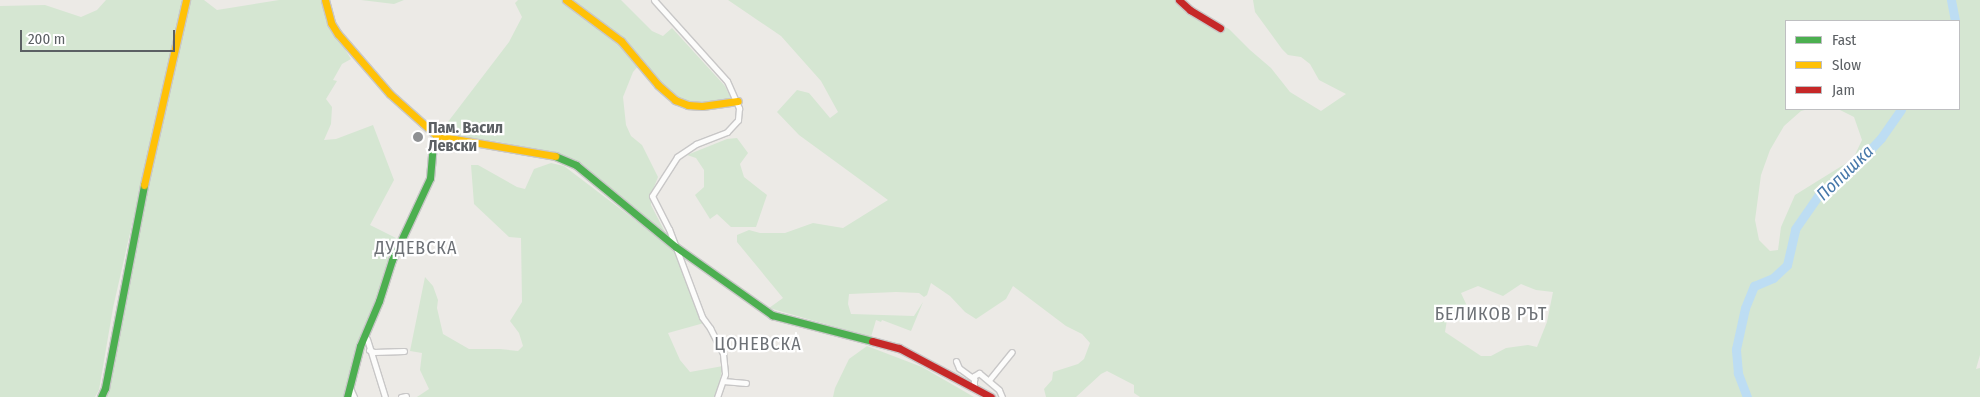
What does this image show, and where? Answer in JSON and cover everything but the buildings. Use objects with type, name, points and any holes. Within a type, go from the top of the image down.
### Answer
[{"type":"street","points":[[101,397],[105,388],[134,227],[186,0]]},
{"type":"street","points":[[325,0],[331,23],[338,34],[390,94],[437,136],[560,157],[576,165],[676,247],[772,315],[809,323],[899,348],[990,397]]},
{"type":"street","points":[[566,0],[621,41],[658,85],[675,100],[688,105],[702,106],[738,101]]},
{"type":"street","points":[[654,0],[727,81],[738,101],[740,115],[735,125],[723,135],[696,144],[682,152],[653,192],[653,200],[669,229],[702,317],[710,328],[723,354],[725,364],[723,381],[717,397]]},
{"type":"street","points":[[1179,0],[1190,10],[1220,28]]},
{"type":"street","points":[[347,397],[360,346],[366,335],[392,260],[412,222],[430,178],[433,145],[437,136]]},
{"type":"street","points":[[366,335],[369,350],[385,397]]},
{"type":"street","points":[[369,350],[374,352],[404,352]]},
{"type":"street","points":[[989,380],[1012,352]]},
{"type":"street","points":[[956,361],[959,368],[974,379]]},
{"type":"street","points":[[974,388],[975,374],[979,373],[999,390],[1002,397]]},
{"type":"street","points":[[723,381],[746,383]]},
{"type":"street","points":[[350,388],[354,397]]},
{"type":"green space","points":[[106,0],[183,0],[113,308],[99,390],[95,397],[0,397],[0,6],[45,5],[81,17],[97,10]]},
{"type":"green space","points":[[189,0],[204,0],[217,10],[279,0],[324,0],[337,36],[351,59],[342,64],[333,80],[337,81],[326,99],[332,107],[331,124],[324,140],[336,139],[373,125],[394,180],[370,225],[400,240],[372,315],[347,397],[98,397],[102,388],[131,248],[172,80]]},
{"type":"green space","points":[[361,0],[404,0],[394,4]]},
{"type":"green space","points":[[518,0],[621,0],[652,31],[663,36],[672,28],[725,86],[734,104],[716,106],[674,101],[640,64],[633,72],[623,97],[626,125],[631,136],[642,145],[658,177],[652,192],[651,205],[666,234],[662,233],[577,162],[500,142],[441,131],[509,42],[522,17],[515,3]]},
{"type":"green space","points":[[728,0],[1181,0],[1203,16],[1229,29],[1271,68],[1290,92],[1321,111],[1346,94],[1319,80],[1310,64],[1301,57],[1288,55],[1282,49],[1255,12],[1253,0],[1980,0],[1980,355],[1976,369],[1980,368],[1980,397],[1140,397],[1134,393],[1134,385],[1107,371],[1101,374],[1076,397],[1046,397],[1044,389],[1052,380],[1053,372],[1078,364],[1084,359],[1090,343],[1082,334],[1066,326],[1013,286],[1006,299],[976,319],[965,312],[950,296],[931,283],[927,295],[924,297],[919,293],[896,292],[849,294],[848,304],[851,314],[914,316],[923,302],[911,331],[882,320],[881,322],[876,320],[871,337],[769,308],[783,298],[737,242],[737,235],[749,230],[760,233],[785,233],[813,223],[843,228],[888,200],[799,135],[777,112],[797,90],[809,93],[830,118],[838,112],[821,81],[781,36]],"holes":[[[1785,20],[1960,20],[1960,110],[1840,110],[1854,117],[1862,140],[1853,159],[1795,195],[1781,227],[1778,250],[1770,251],[1759,240],[1755,220],[1761,175],[1770,150],[1784,126],[1804,110],[1785,110]],[[1521,284],[1536,290],[1553,292],[1547,322],[1537,347],[1528,345],[1506,348],[1491,356],[1481,356],[1445,332],[1447,320],[1474,321],[1461,293],[1478,286],[1503,296]]]},
{"type":"green space","points":[[737,138],[748,153],[740,164],[744,177],[767,195],[756,227],[731,227],[717,214],[710,219],[695,195],[704,187],[704,170],[696,158],[687,155],[727,139]]},
{"type":"green space","points":[[551,163],[564,166],[677,252],[704,323],[668,333],[680,360],[690,372],[723,366],[716,397],[417,397],[429,389],[420,370],[422,353],[410,351],[425,277],[433,286],[438,300],[437,308],[443,334],[469,349],[518,351],[523,346],[519,333],[510,321],[522,302],[521,238],[509,237],[474,204],[471,165],[478,165],[517,187],[525,189],[534,169]]},
{"type":"green space","points":[[867,346],[922,367],[974,397],[833,397],[835,388],[849,359]]},
{"type":"waterway","name":"Попишка","points":[[1951,0],[1955,20]]},
{"type":"waterway","name":"Попишка","points":[[1747,397],[1738,373],[1736,349],[1745,308],[1754,286],[1773,278],[1787,265],[1795,229],[1818,196],[1849,172],[1881,138],[1900,110]]},
{"type":"traffic: fast","points":[[347,397],[360,346],[379,301],[392,260],[430,178],[433,145],[437,136]]},
{"type":"traffic: fast","points":[[555,156],[576,165],[676,247],[772,315],[872,341]]},
{"type":"traffic: fast","points":[[101,397],[105,388],[144,185]]},
{"type":"traffic: slow","points":[[144,185],[186,0]]},
{"type":"traffic: slow","points":[[325,0],[331,23],[338,34],[390,94],[437,136],[555,156]]},
{"type":"traffic: slow","points":[[566,0],[621,41],[658,85],[675,100],[688,105],[702,106],[738,101]]},
{"type":"traffic: jam","points":[[1179,0],[1190,10],[1220,28]]},
{"type":"traffic: jam","points":[[872,341],[899,348],[991,397]]},
{"type":"place","name":"Пам. Васил Левски","points":[[418,137]]},
{"type":"district","name":"ДУДЕВСКА","points":[[416,248]]},
{"type":"district","name":"БЕЛИКОВ РЪТ","points":[[1491,314]]},
{"type":"district","name":"ЦОНЕВСКА","points":[[758,344]]}]
